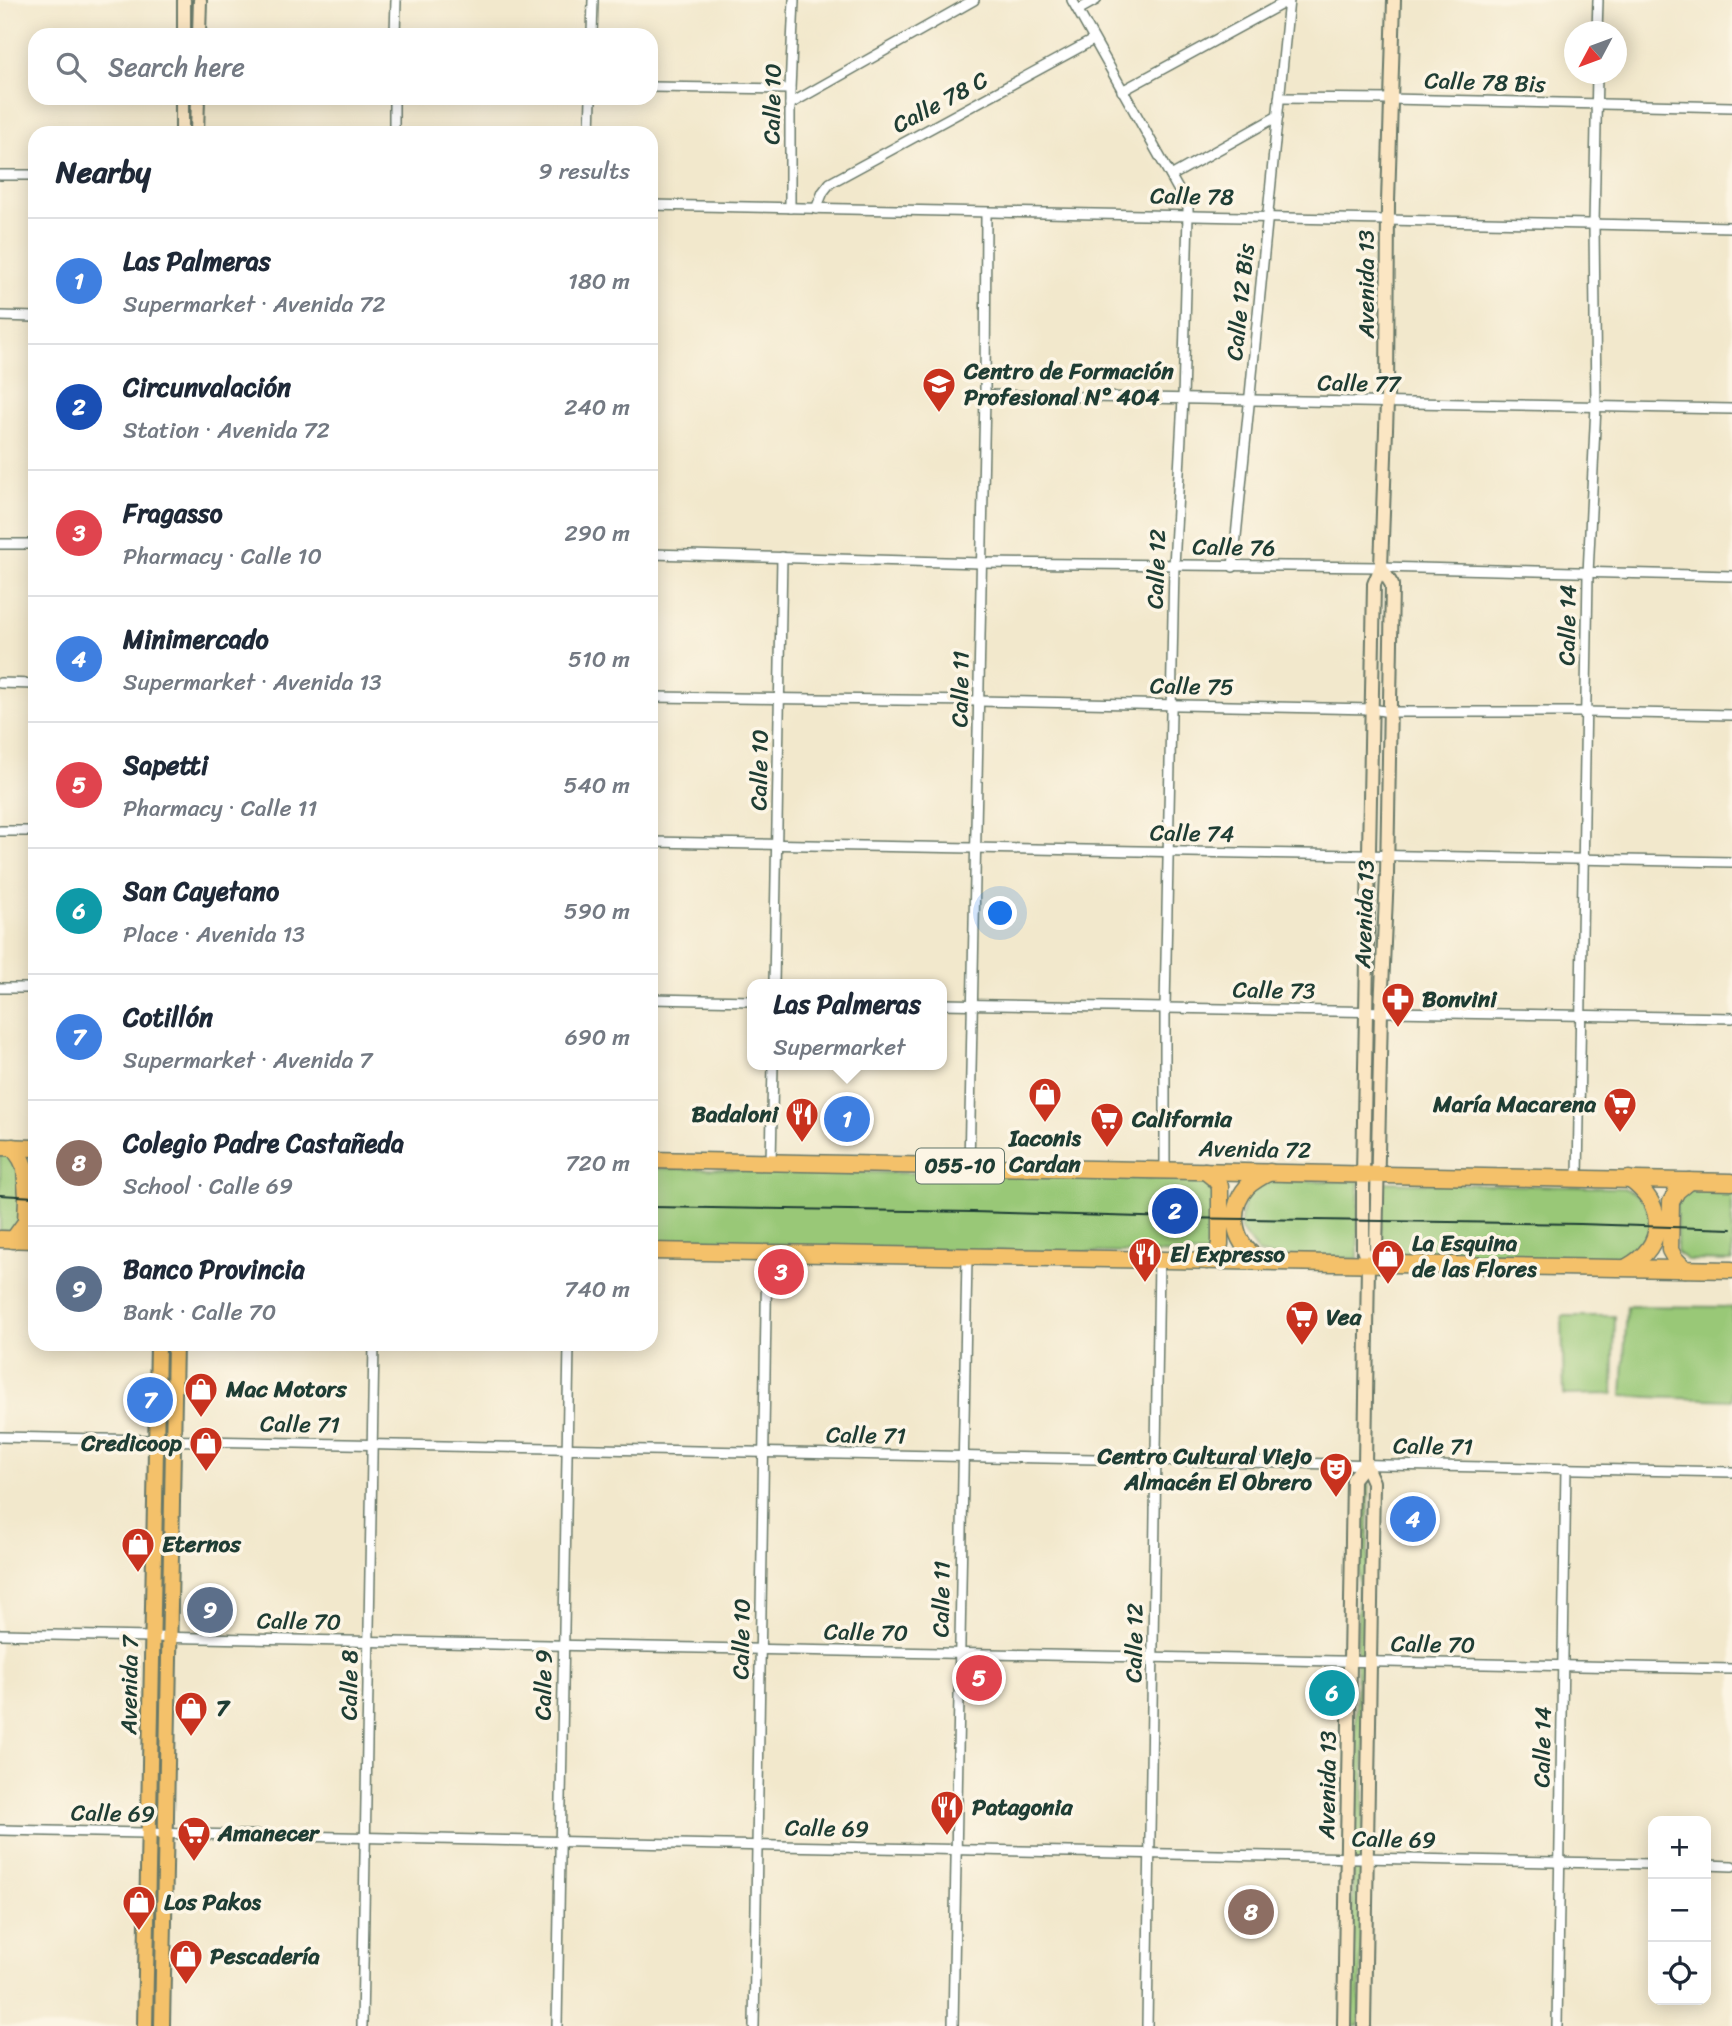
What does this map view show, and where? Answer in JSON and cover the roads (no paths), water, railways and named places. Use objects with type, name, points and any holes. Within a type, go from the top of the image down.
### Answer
[{"type":"highway","points":[[6,1147],[28,1148]]},
{"type":"highway","points":[[6,1147],[22,1158],[27,1197],[26,1222],[6,1239]]},
{"type":"highway","name":"Avenida 72","points":[[658,1160],[1732,1182]]},
{"type":"highway","points":[[1205,1171],[1220,1186],[1220,1244],[1217,1254],[1207,1261]]},
{"type":"highway","points":[[1265,1262],[1241,1243],[1234,1218],[1236,1206],[1248,1186],[1270,1172]]},
{"type":"highway","points":[[1626,1267],[1649,1250],[1657,1226],[1656,1212],[1650,1199],[1642,1188],[1629,1180]]},
{"type":"highway","points":[[1685,1269],[1675,1259],[1671,1250],[1671,1202],[1676,1191],[1689,1181]]},
{"type":"highway","points":[[6,1239],[28,1240]]},
{"type":"highway","points":[[658,1251],[1732,1270]]},
{"type":"main road","name":"Avenida 7","points":[[145,2026],[158,1351]]},
{"type":"main road","name":"Avenida 7","points":[[162,2026],[175,1351]]},
{"type":"street","points":[[184,0],[184,28]]},
{"type":"street","points":[[199,28],[200,0]]},
{"type":"street","points":[[395,28],[396,0]]},
{"type":"street","points":[[592,28],[593,0]]},
{"type":"street","name":"Calle 10","points":[[790,208],[790,89],[794,0]]},
{"type":"street","points":[[790,104],[974,0]]},
{"type":"street","name":"Calle 12","points":[[1072,0],[1188,207],[1183,399],[1174,566],[1165,1008],[1165,1170]]},
{"type":"street","points":[[1078,10],[1096,0]]},
{"type":"street","points":[[1122,91],[1289,0]]},
{"type":"street","name":"Calle 12 Bis","points":[[1233,567],[1289,0]]},
{"type":"street","name":"Avenida 13","points":[[1364,2026],[1373,1482],[1364,1464],[1368,1264],[1376,1250],[1370,1174],[1366,1011],[1374,584],[1381,567],[1387,402],[1390,99],[1394,0]]},
{"type":"street","points":[[1597,21],[1598,0]]},
{"type":"street","name":"Calle 78 C","points":[[816,208],[830,183],[1093,40]]},
{"type":"street","name":"Calle 14","points":[[1578,1178],[1588,574],[1596,406],[1594,225],[1597,84]]},
{"type":"street","points":[[658,87],[790,89]]},
{"type":"street","name":"Calle 78 Bis","points":[[1279,98],[1732,107]]},
{"type":"street","points":[[182,105],[182,126]]},
{"type":"street","points":[[197,126],[198,105]]},
{"type":"street","points":[[394,105],[394,126]]},
{"type":"street","points":[[590,126],[591,105]]},
{"type":"street","points":[[1171,176],[1278,116]]},
{"type":"street","points":[[0,175],[28,175]]},
{"type":"street","name":"Calle 78","points":[[658,205],[1732,227]]},
{"type":"street","name":"Calle 11","points":[[969,1166],[985,395],[986,212]]},
{"type":"street","points":[[0,317],[28,317]]},
{"type":"street","name":"Calle 77","points":[[985,395],[1732,409]]},
{"type":"street","points":[[0,544],[28,544]]},
{"type":"street","name":"Calle 76","points":[[658,554],[981,563],[1381,567],[1732,576]]},
{"type":"street","name":"Calle 10","points":[[774,979],[782,557]]},
{"type":"street","name":"Avenida 13","points":[[1370,1174],[1381,1011],[1387,856],[1392,586],[1381,567]]},
{"type":"street","points":[[0,683],[28,684]]},
{"type":"street","name":"Calle 75","points":[[658,697],[1373,709],[1389,712],[1732,715]]},
{"type":"street","points":[[0,831],[28,831]]},
{"type":"street","name":"Calle 74","points":[[658,842],[1732,862]]},
{"type":"street","points":[[0,988],[28,988]]},
{"type":"street","points":[[658,999],[747,1001]]},
{"type":"street","name":"Calle 73","points":[[947,1004],[1732,1018]]},
{"type":"street","points":[[771,1162],[773,1070]]},
{"type":"street","name":"Calle 10","points":[[754,2026],[767,1253]]},
{"type":"street","name":"Calle 11","points":[[953,2026],[967,1257]]},
{"type":"street","name":"Calle 12","points":[[1147,2026],[1159,1260]]},
{"type":"street","name":"Calle 8","points":[[362,2026],[374,1351]]},
{"type":"street","name":"Calle 9","points":[[557,2026],[569,1351]]},
{"type":"street","name":"Calle 71","points":[[0,1437],[1732,1472]]},
{"type":"street","name":"Avenida 13","points":[[1344,2026],[1353,1479],[1364,1464]]},
{"type":"street","name":"Calle 14","points":[[1557,2026],[1566,1468]]},
{"type":"street","name":"Calle 70","points":[[0,1634],[1732,1670]]},
{"type":"street","name":"Calle 69","points":[[0,1830],[1648,1864]]},
{"type":"street","points":[[1711,1865],[1732,1866]]},
{"type":"tram line","points":[[0,1195],[28,1197]]},
{"type":"tram line","points":[[658,1207],[1732,1229]]},
{"type":"place","name":"Centro de Formación Profesional N° 404","points":[[939,414]]},
{"type":"place","name":"Bonvini","points":[[1398,1029]]},
{"type":"place","name":"Las Palmeras","points":[[847,1119]]},
{"type":"place","name":"Iaconis Cardan","points":[[1045,1124]]},
{"type":"place","name":"María Macarena","points":[[1620,1134]]},
{"type":"place","name":"Badaloni","points":[[802,1144]]},
{"type":"place","name":"California","points":[[1107,1149]]},
{"type":"place","name":"Circunvalación","points":[[1175,1211]]},
{"type":"place","name":"Fragasso","points":[[781,1272]]},
{"type":"place","name":"El Expresso","points":[[1145,1284]]},
{"type":"place","name":"La Esquina de las Flores","points":[[1388,1286]]},
{"type":"place","name":"Vea","points":[[1302,1347]]},
{"type":"place","name":"Cotillón","points":[[150,1400]]},
{"type":"place","name":"Mac Motors","points":[[201,1419]]},
{"type":"place","name":"Credicoop","points":[[206,1473]]},
{"type":"place","name":"Centro Cultural Viejo Almacén El Obrero","points":[[1336,1499]]},
{"type":"place","name":"Minimercado","points":[[1413,1519]]},
{"type":"place","name":"Eternos","points":[[138,1574]]},
{"type":"place","name":"Banco Provincia","points":[[210,1610]]},
{"type":"place","name":"Sapetti","points":[[979,1678]]},
{"type":"place","name":"San Cayetano","points":[[1332,1693]]},
{"type":"place","name":"7","points":[[191,1738]]},
{"type":"place","name":"Patagonia","points":[[947,1837]]},
{"type":"place","name":"Amanecer","points":[[194,1863]]},
{"type":"place","name":"Colegio Padre Castañeda","points":[[1251,1912]]},
{"type":"place","name":"Los Pakos","points":[[139,1932]]},
{"type":"place","name":"Pescadería","points":[[186,1986]]}]
